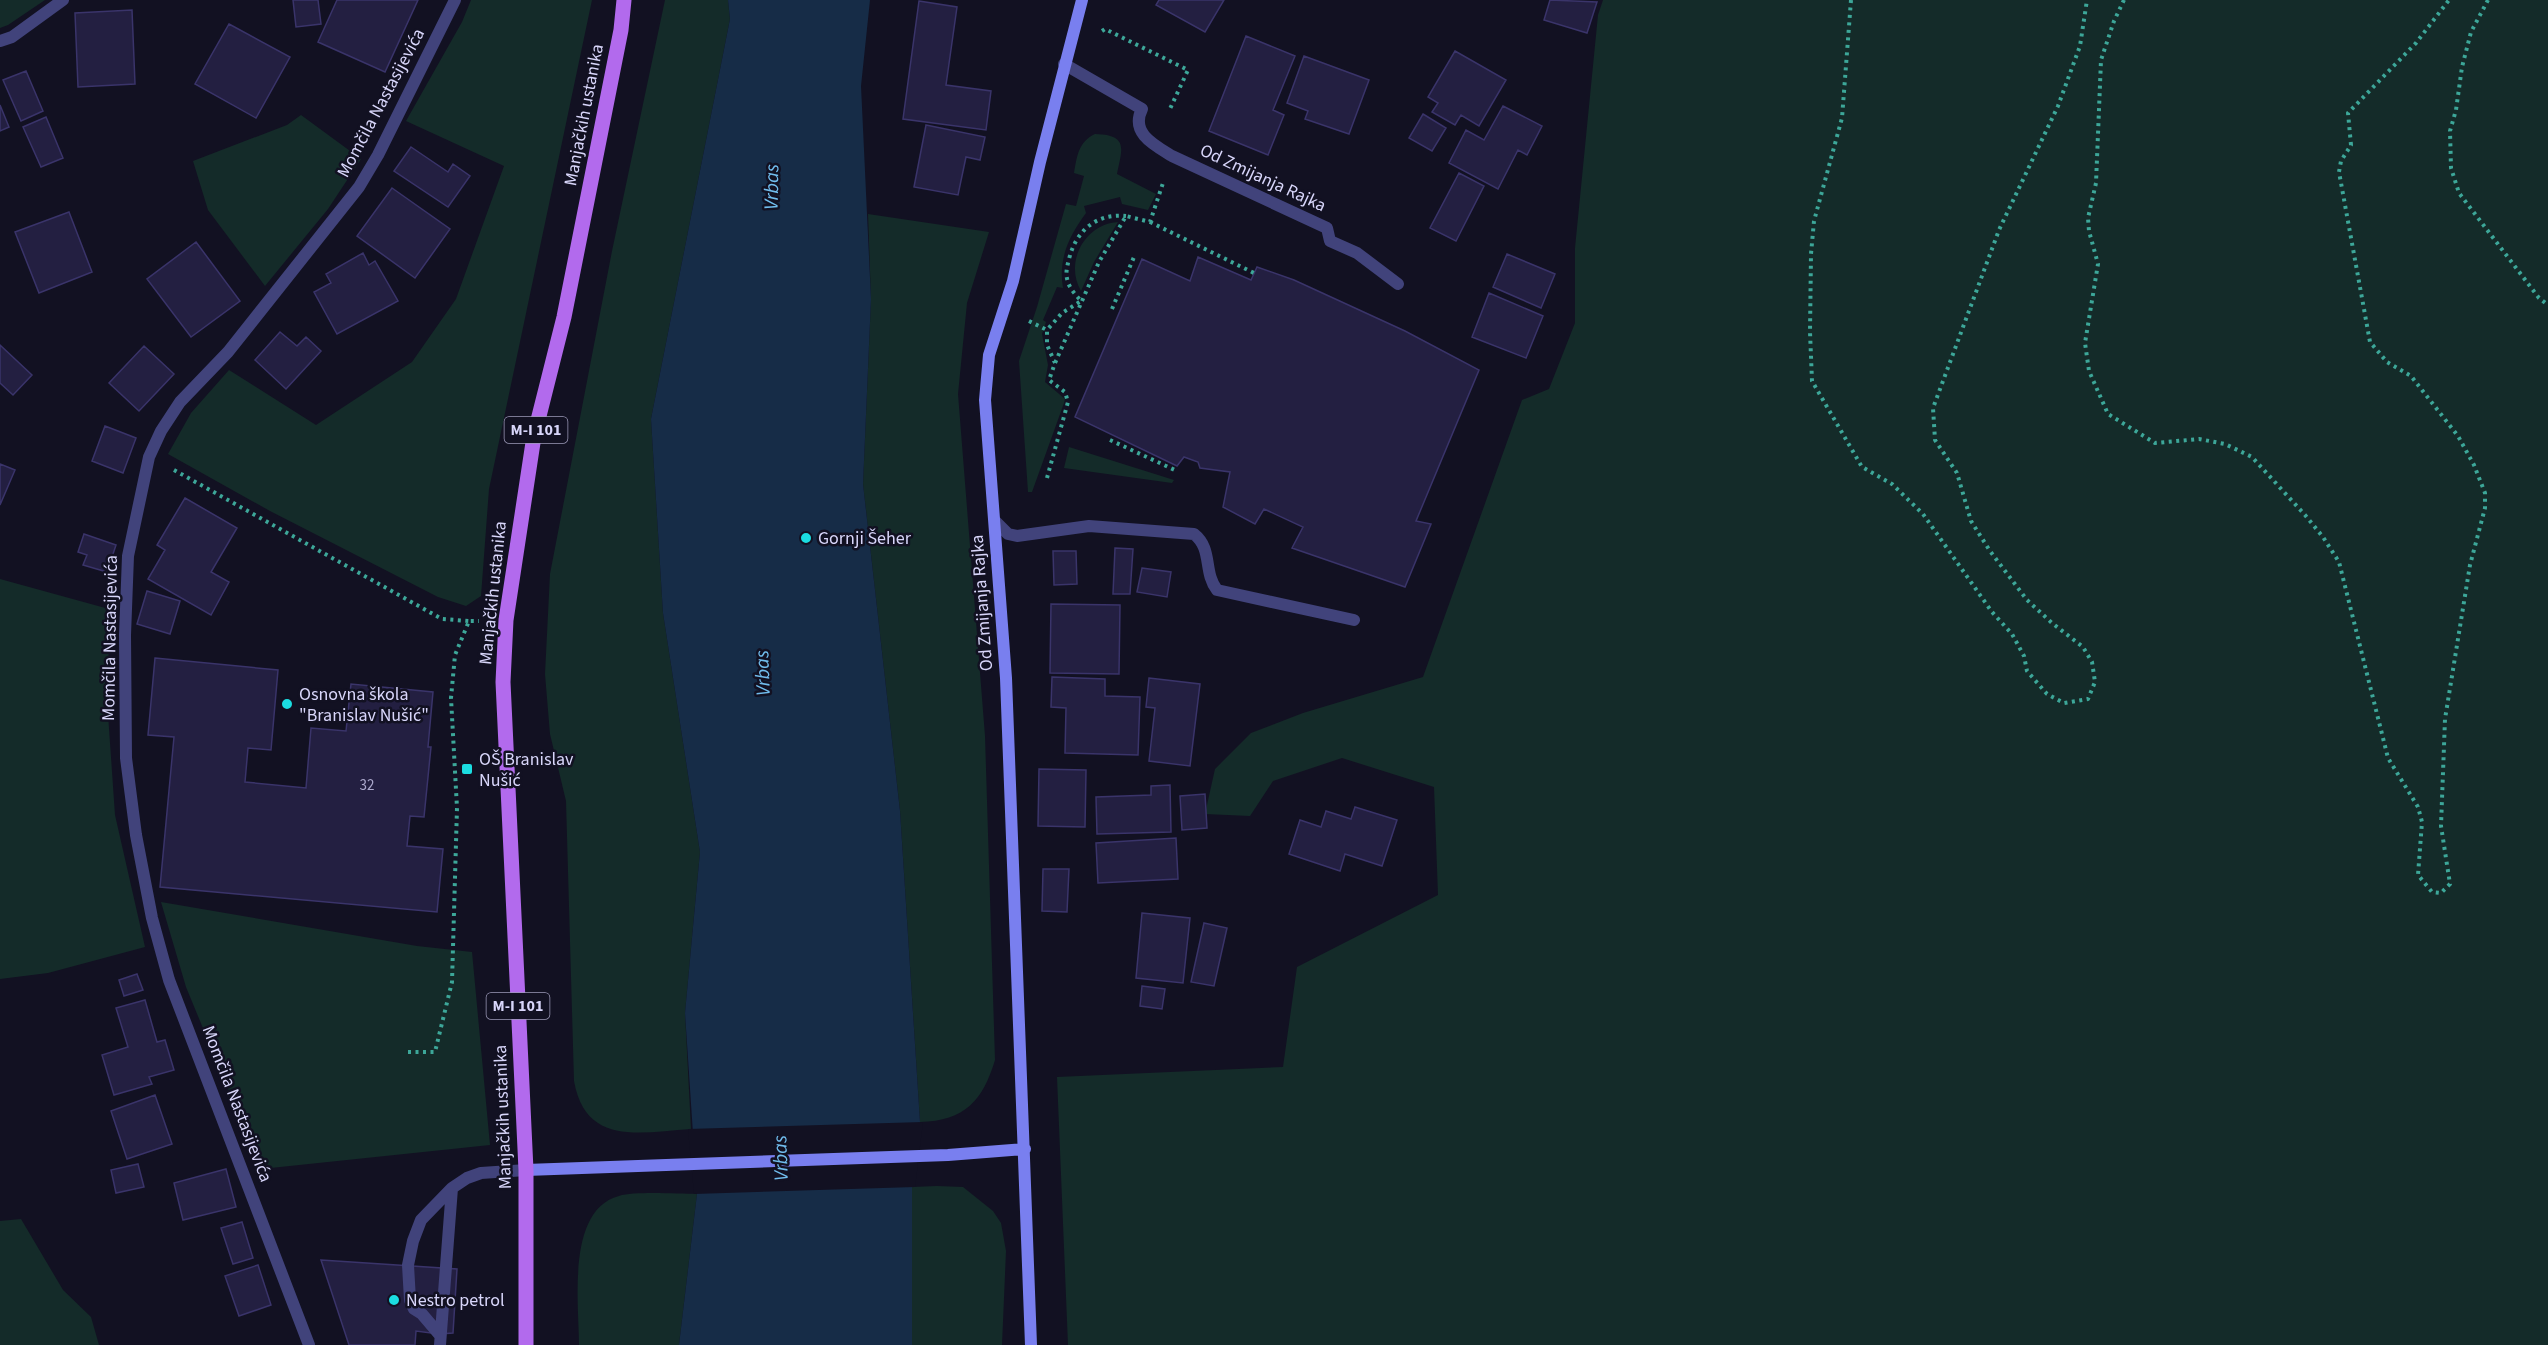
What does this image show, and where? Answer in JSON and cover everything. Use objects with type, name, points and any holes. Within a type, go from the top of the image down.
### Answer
[{"type":"main road","name":"Manjačkih ustanika","points":[[526,1345],[526,1170],[503,682],[506,620],[534,436],[564,318],[621,30],[624,0]]},
{"type":"street","points":[[0,41],[12,37],[63,0]]},
{"type":"street","name":"Momčila Nastasijevića","points":[[309,1345],[169,980],[152,918],[136,835],[126,758],[128,556],[149,457],[161,431],[180,402],[228,352],[359,187],[378,155],[455,0]]},
{"type":"street","name":"Od Zmijanja Rajka","points":[[1031,1345],[1006,690],[985,400],[989,355],[1012,281],[1064,64],[1083,0]]},
{"type":"street","name":"Od Zmijanja Rajka","points":[[1064,64],[1142,109],[1138,118],[1142,132],[1155,145],[1172,156],[1327,228],[1330,241],[1358,253],[1398,284]]},
{"type":"street","points":[[995,521],[1008,534],[1017,536],[1089,526],[1194,534],[1201,539],[1206,549],[1210,575],[1217,590],[1354,620]]},
{"type":"street","points":[[440,1340],[429,1320],[411,1305],[408,1265],[412,1241],[421,1220],[452,1188],[466,1178],[481,1173],[637,1165],[948,1155],[1025,1149]]},
{"type":"street","points":[[440,1340],[452,1188]]},
{"type":"path","points":[[1851,0],[1842,118],[1814,221],[1811,254],[1810,332],[1812,381],[1862,467],[1892,484],[1923,514],[1992,612],[2012,634],[2024,656],[2027,671],[2046,694],[2064,703],[2088,699],[2095,682],[2092,662],[2083,647],[2027,600],[1990,551],[1971,521],[1957,473],[1935,440],[1934,408],[1999,230],[2058,106],[2080,46],[2087,0]]},
{"type":"path","points":[[2124,0],[2114,21],[2101,60],[2096,183],[2088,218],[2098,264],[2085,343],[2089,371],[2108,414],[2156,443],[2199,439],[2225,444],[2252,457],[2323,537],[2339,562],[2388,758],[2418,807],[2422,822],[2418,875],[2432,892],[2441,893],[2450,884],[2441,826],[2445,719],[2470,565],[2485,508],[2485,493],[2474,465],[2458,436],[2411,376],[2387,362],[2370,342],[2339,172],[2341,161],[2351,145],[2348,113],[2416,43],[2449,0]]},
{"type":"path","points":[[2488,0],[2471,32],[2462,67],[2456,110],[2450,131],[2451,168],[2459,193],[2540,298],[2548,305]]},
{"type":"path","points":[[1098,34],[1105,28],[1188,69],[1173,101],[1169,119]]},
{"type":"path","points":[[1150,222],[1172,156]]},
{"type":"path","points":[[1047,478],[1068,402],[1065,392],[1049,380],[1099,262],[1126,216]]},
{"type":"path","points":[[1081,301],[1067,282],[1066,270],[1078,236],[1087,226],[1103,217],[1126,216],[1150,222],[1254,273]]},
{"type":"path","points":[[1112,309],[1134,257]]},
{"type":"path","points":[[1055,363],[1047,345],[1047,330],[1062,313],[1081,301]]},
{"type":"path","points":[[1026,320],[1047,330]]},
{"type":"path","points":[[1110,440],[1177,471]]},
{"type":"path","points":[[149,457],[442,619],[506,620]]},
{"type":"path","points":[[408,1052],[435,1052],[452,982],[457,807],[451,698],[455,655],[469,621]]},
{"type":"green space","points":[[0,0],[45,0],[0,28]]},
{"type":"green space","points":[[471,0],[592,0],[489,489],[481,596],[466,606],[438,597],[270,511],[168,454],[191,413],[229,370],[316,425],[412,362],[456,299],[504,166],[406,121],[462,22]]},
{"type":"green space","points":[[665,0],[728,0],[730,19],[651,419],[663,613],[700,852],[685,1013],[691,1129],[635,1133],[603,1126],[590,1117],[580,1102],[574,1081],[566,801],[550,734],[545,674],[550,574],[612,251]]},
{"type":"green space","points":[[1603,0],[2548,0],[2548,1345],[1068,1345],[1057,1077],[1283,1067],[1297,967],[1438,895],[1434,787],[1342,758],[1273,781],[1250,816],[1205,814],[1215,769],[1251,733],[1303,713],[1423,677],[1522,400],[1549,389],[1575,323],[1575,248],[1598,15]]},
{"type":"green space","points":[[301,115],[361,159],[328,209],[265,286],[208,210],[193,161],[287,125]]},
{"type":"green space","points":[[1095,134],[1113,137],[1121,145],[1117,174],[1156,194],[1148,210],[1122,204],[1120,197],[1084,206],[1086,213],[1066,248],[1062,267],[1063,288],[1057,287],[1043,320],[1046,322],[1042,334],[1048,365],[1045,382],[1065,399],[1032,492],[1028,492],[1019,361],[1066,204],[1076,206],[1084,176],[1074,173],[1077,156],[1085,141]]},
{"type":"green space","points":[[868,214],[989,232],[967,303],[958,394],[985,736],[995,1060],[985,1086],[970,1106],[949,1118],[936,1121],[920,1122],[900,811],[863,484],[871,299]]},
{"type":"green space","points":[[1118,222],[1094,262],[1081,291],[1076,280],[1075,268],[1081,246],[1096,230],[1106,224]]},
{"type":"green space","points":[[1069,447],[1174,480],[1172,483],[1064,468]]},
{"type":"green space","points":[[0,579],[109,609],[108,714],[115,815],[145,947],[48,973],[0,979]]},
{"type":"green space","points":[[161,902],[417,946],[472,952],[490,1145],[261,1169],[186,987]]},
{"type":"green space","points":[[912,1187],[963,1187],[993,1211],[1001,1223],[1006,1251],[1002,1345],[912,1345]]},
{"type":"green space","points":[[626,1194],[697,1194],[679,1345],[579,1345],[579,1260],[583,1238],[590,1219],[602,1205]]},
{"type":"green space","points":[[21,1219],[63,1290],[91,1317],[99,1345],[0,1345],[0,1221]]},
{"type":"water","name":"Vrbas","points":[[728,0],[870,0],[861,86],[871,299],[863,484],[900,811],[920,1122],[912,1187],[912,1345],[679,1345],[697,1194],[685,1013],[700,852],[663,613],[651,419],[730,19]]},
{"type":"pier","points":[[923,1122],[915,1187],[694,1194],[688,1129]]},
{"type":"building","points":[[293,0],[318,0],[321,24],[296,27]]},
{"type":"building","points":[[337,0],[418,0],[385,72],[318,42]]},
{"type":"building","points":[[1159,0],[1224,0],[1205,32],[1156,5]]},
{"type":"building","points":[[1550,0],[1597,2],[1587,33],[1544,20]]},
{"type":"building","points":[[919,1],[957,7],[946,85],[991,91],[986,130],[903,119]]},
{"type":"building","points":[[132,10],[135,84],[78,87],[75,13]]},
{"type":"building","points":[[229,24],[290,57],[256,118],[195,84]]},
{"type":"building","points":[[1246,36],[1295,56],[1273,110],[1284,115],[1268,155],[1209,131]]},
{"type":"building","points":[[1455,51],[1506,80],[1479,126],[1461,115],[1455,125],[1432,112],[1438,103],[1428,97]]},
{"type":"building","points":[[1304,56],[1369,80],[1349,134],[1305,119],[1308,111],[1287,103]]},
{"type":"building","points":[[26,71],[43,111],[21,121],[3,80]]},
{"type":"building","points":[[0,105],[9,127],[0,131]]},
{"type":"building","points":[[1503,106],[1542,126],[1527,155],[1518,150],[1498,189],[1449,163],[1466,130],[1484,140]]},
{"type":"building","points":[[1423,114],[1446,128],[1432,151],[1409,138]]},
{"type":"building","points":[[46,117],[63,158],[41,167],[23,127]]},
{"type":"building","points":[[926,125],[985,137],[980,160],[966,157],[958,195],[914,187]]},
{"type":"building","points":[[411,147],[448,172],[453,164],[470,176],[448,207],[394,171]]},
{"type":"building","points":[[1459,173],[1484,186],[1456,241],[1430,228]]},
{"type":"building","points":[[392,188],[450,229],[415,278],[357,236]]},
{"type":"building","points":[[69,212],[92,272],[39,293],[15,232]]},
{"type":"building","points":[[196,242],[240,301],[191,337],[147,279]]},
{"type":"building","points":[[363,253],[369,265],[375,261],[398,301],[337,334],[314,292],[331,283],[326,274]]},
{"type":"building","points":[[1507,254],[1555,274],[1541,308],[1493,287]]},
{"type":"building","points":[[1198,257],[1251,280],[1257,267],[1294,280],[1405,331],[1479,370],[1416,521],[1431,524],[1405,587],[1292,548],[1303,527],[1264,509],[1255,524],[1223,507],[1230,472],[1200,468],[1198,462],[1184,457],[1177,466],[1075,417],[1142,259],[1190,281]]},
{"type":"building","points":[[1489,293],[1543,316],[1526,358],[1472,337]]},
{"type":"building","points":[[280,332],[297,346],[306,337],[321,351],[286,389],[255,360]]},
{"type":"building","points":[[0,345],[32,375],[13,395],[0,383]]},
{"type":"building","points":[[144,346],[174,374],[139,411],[109,383]]},
{"type":"building","points":[[105,426],[136,438],[123,473],[92,461]]},
{"type":"building","points":[[0,464],[15,470],[0,505]]},
{"type":"building","points":[[185,498],[237,528],[211,572],[229,582],[211,615],[148,579],[165,550],[157,545]]},
{"type":"building","points":[[84,534],[116,545],[107,572],[83,565],[87,555],[78,552]]},
{"type":"building","points":[[1115,548],[1133,549],[1130,594],[1113,594]]},
{"type":"building","points":[[1053,551],[1076,551],[1077,584],[1054,585]]},
{"type":"building","points":[[1142,568],[1171,572],[1167,597],[1137,592]]},
{"type":"building","points":[[147,591],[180,601],[170,634],[137,624]]},
{"type":"building","points":[[1051,604],[1120,605],[1119,674],[1050,673]]},
{"type":"building","points":[[155,658],[278,670],[271,750],[248,748],[245,782],[306,788],[311,728],[346,731],[351,684],[433,692],[428,747],[431,747],[424,817],[410,816],[407,846],[443,849],[437,912],[160,887],[174,737],[148,735]]},
{"type":"building","points":[[1052,677],[1105,679],[1105,696],[1140,697],[1138,755],[1065,753],[1066,708],[1051,707]]},
{"type":"building","points":[[1149,678],[1200,684],[1190,766],[1149,761],[1155,708],[1146,707]]},
{"type":"building","points":[[1039,769],[1086,770],[1085,827],[1038,826]]},
{"type":"building","points":[[1170,785],[1171,832],[1097,834],[1096,797],[1151,795],[1151,786]]},
{"type":"building","points":[[1205,794],[1207,828],[1182,830],[1180,796]]},
{"type":"building","points":[[1355,807],[1397,820],[1382,866],[1345,854],[1340,871],[1289,854],[1300,820],[1321,827],[1326,811],[1351,819]]},
{"type":"building","points":[[1176,838],[1178,879],[1098,883],[1096,843]]},
{"type":"building","points":[[1043,869],[1069,869],[1067,912],[1042,911]]},
{"type":"building","points":[[1142,913],[1190,918],[1183,983],[1136,978]]},
{"type":"building","points":[[1204,923],[1227,928],[1214,986],[1191,982]]},
{"type":"building","points":[[137,974],[143,990],[124,996],[119,980]]},
{"type":"building","points":[[1142,986],[1165,989],[1162,1009],[1140,1006]]},
{"type":"building","points":[[145,1000],[157,1042],[165,1040],[174,1070],[149,1077],[152,1084],[114,1095],[102,1055],[128,1047],[116,1008]]},
{"type":"building","points":[[155,1095],[172,1144],[127,1159],[111,1111]]},
{"type":"building","points":[[138,1164],[144,1187],[116,1193],[111,1170]]},
{"type":"building","points":[[226,1169],[236,1207],[183,1220],[174,1183]]},
{"type":"building","points":[[242,1222],[253,1258],[233,1264],[221,1228]]},
{"type":"building","name":"Nestro petrol","points":[[321,1260],[457,1269],[453,1333],[416,1331],[415,1345],[349,1345]]},
{"type":"building","points":[[258,1265],[271,1305],[239,1316],[225,1276]]},
{"type":"place","name":"Gornji Šeher","points":[[806,538]]},
{"type":"place","name":"Osnovna škola \"Branislav Nušić\"","points":[[287,704]]},
{"type":"place","name":"OŠ Branislav Nušić","points":[[467,769]]},
{"type":"place","name":"Nestro petrol","points":[[394,1300]]}]
